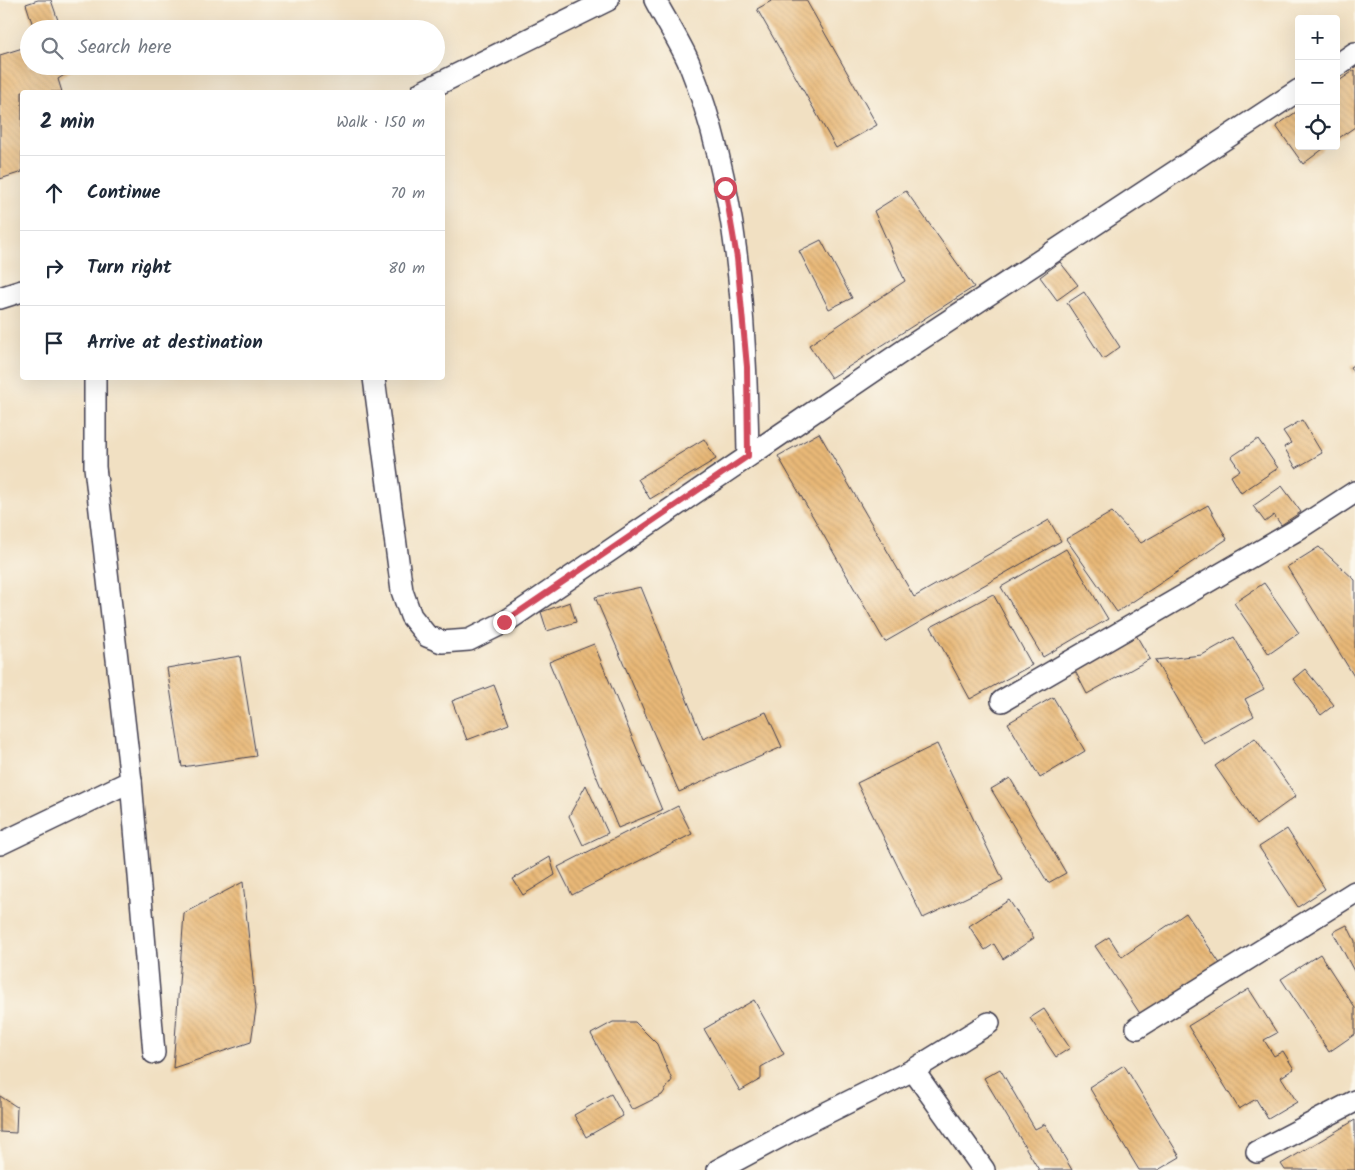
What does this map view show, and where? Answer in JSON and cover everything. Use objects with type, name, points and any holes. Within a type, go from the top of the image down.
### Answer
[{"type":"street","points":[[426,90],[608,0]]},
{"type":"street","points":[[655,0],[688,61],[703,100],[725,188],[737,258],[745,347],[748,456]]},
{"type":"street","points":[[1340,63],[1355,54]]},
{"type":"street","points":[[374,380],[402,591],[411,616],[427,636],[442,642],[469,640],[504,622],[906,348],[1295,93]]},
{"type":"street","points":[[0,298],[20,292]]},
{"type":"street","points":[[95,380],[95,467],[131,781],[154,1053]]},
{"type":"street","points":[[1002,701],[1294,531],[1355,492]]},
{"type":"street","points":[[0,844],[131,781]]},
{"type":"street","points":[[1137,1028],[1355,892]]},
{"type":"street","points":[[718,1170],[800,1126],[912,1070],[989,1023]]},
{"type":"street","points":[[912,1070],[984,1170]]},
{"type":"street","points":[[1256,1152],[1355,1101]]},
{"type":"building","points":[[38,0],[51,0],[58,20],[31,20],[26,4]]},
{"type":"building","points":[[773,0],[806,0],[877,125],[836,148],[757,9]]},
{"type":"building","points":[[20,49],[20,75],[64,75],[58,79],[61,90],[20,90],[20,173],[0,179],[0,55]]},
{"type":"building","points":[[1355,70],[1355,127],[1340,137],[1340,105],[1340,80]]},
{"type":"building","points":[[1295,113],[1295,150],[1322,150],[1303,164],[1276,126]]},
{"type":"building","points":[[906,191],[974,287],[831,378],[809,345],[905,281],[874,211]]},
{"type":"building","points":[[821,240],[852,298],[829,309],[799,251]]},
{"type":"building","points":[[1060,262],[1078,285],[1057,300],[1040,277]]},
{"type":"building","points":[[1084,292],[1120,347],[1103,359],[1067,303]]},
{"type":"building","points":[[1355,364],[1355,375],[1350,367]]},
{"type":"building","points":[[1302,420],[1322,453],[1296,468],[1284,447],[1291,443],[1283,431]]},
{"type":"building","points":[[819,433],[914,597],[1049,520],[1061,541],[885,642],[778,456]]},
{"type":"building","points":[[704,439],[716,459],[650,499],[638,479]]},
{"type":"building","points":[[1258,439],[1278,468],[1241,493],[1231,476],[1240,470],[1231,457]]},
{"type":"building","points":[[1282,486],[1301,512],[1281,525],[1274,515],[1265,522],[1253,506]]},
{"type":"building","points":[[1208,505],[1227,539],[1117,612],[1066,539],[1112,512],[1141,543]]},
{"type":"building","points":[[1319,547],[1355,580],[1355,678],[1287,567]]},
{"type":"building","points":[[1066,549],[1108,619],[1043,657],[1001,587]]},
{"type":"building","points":[[1264,583],[1299,633],[1269,654],[1234,603]]},
{"type":"building","points":[[641,587],[703,739],[766,712],[782,747],[679,792],[595,597]]},
{"type":"building","points":[[993,594],[1032,665],[970,699],[931,627]]},
{"type":"building","points":[[570,602],[576,622],[547,631],[541,612]]},
{"type":"building","points":[[1136,635],[1150,659],[1087,694],[1074,669]]},
{"type":"building","points":[[1234,637],[1264,689],[1245,699],[1254,716],[1204,744],[1155,660],[1202,655]]},
{"type":"building","points":[[594,644],[662,810],[618,828],[549,662]]},
{"type":"building","points":[[240,656],[256,756],[182,767],[167,668]]},
{"type":"building","points":[[1305,669],[1334,705],[1321,715],[1293,679]]},
{"type":"building","points":[[494,685],[509,724],[467,740],[452,701]]},
{"type":"building","points":[[1053,697],[1085,751],[1040,778],[1008,723]]},
{"type":"building","points":[[1255,738],[1296,796],[1256,825],[1215,766]]},
{"type":"building","points":[[937,744],[1003,880],[923,918],[857,783]]},
{"type":"building","points":[[1010,778],[1066,873],[1048,883],[991,789]]},
{"type":"building","points":[[586,785],[608,833],[583,845],[569,816]]},
{"type":"building","points":[[678,806],[692,834],[572,895],[558,867]]},
{"type":"building","points":[[1287,829],[1325,889],[1298,907],[1259,847]]},
{"type":"building","points":[[550,857],[555,875],[523,895],[513,879]]},
{"type":"building","points":[[243,882],[256,1009],[251,1042],[173,1068],[184,913]]},
{"type":"building","points":[[1009,900],[1034,938],[1003,959],[994,944],[985,950],[969,926]]},
{"type":"building","points":[[1186,913],[1221,965],[1143,1018],[1095,946],[1109,937],[1122,957]]},
{"type":"building","points":[[1347,925],[1355,941],[1355,973],[1333,932]]},
{"type":"building","points":[[1320,954],[1355,1008],[1355,1034],[1329,1052],[1281,979]]},
{"type":"building","points":[[1249,989],[1277,1033],[1264,1040],[1274,1056],[1283,1051],[1294,1069],[1281,1077],[1297,1102],[1268,1119],[1256,1099],[1239,1109],[1188,1026]]},
{"type":"building","points":[[754,1000],[784,1054],[761,1067],[761,1079],[740,1091],[704,1029]]},
{"type":"building","points":[[1044,1009],[1070,1048],[1056,1057],[1030,1018]]},
{"type":"building","points":[[613,1022],[635,1022],[657,1044],[672,1080],[662,1095],[632,1110],[591,1034]]},
{"type":"building","points":[[1124,1065],[1180,1157],[1158,1170],[1139,1170],[1089,1087]]},
{"type":"building","points":[[1000,1069],[1035,1129],[1045,1124],[1072,1170],[1039,1170],[984,1078]]},
{"type":"building","points":[[611,1094],[623,1116],[586,1137],[574,1115]]},
{"type":"building","points":[[0,1096],[17,1107],[16,1133],[0,1132]]},
{"type":"building","points":[[1355,1120],[1355,1170],[1285,1170],[1281,1164]]},
{"type":"route","points":[[504,622],[748,456],[747,367],[737,258],[725,188]]}]
